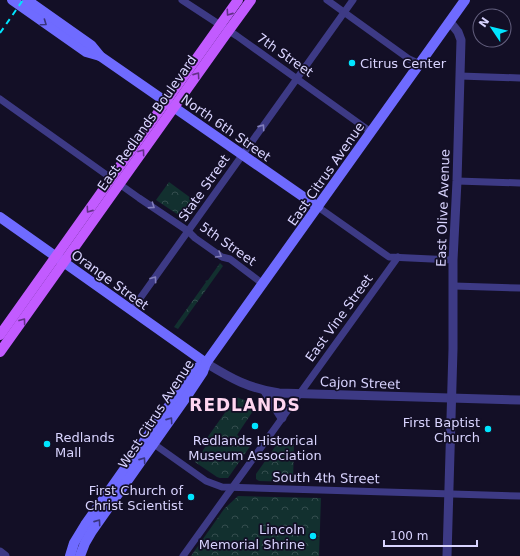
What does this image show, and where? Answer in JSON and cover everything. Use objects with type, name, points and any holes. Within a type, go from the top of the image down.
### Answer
[{"type":"main road","name":"North 6th Street","points":[[12,0],[86,52],[100,56]]},
{"type":"main road","name":"North 6th Street","points":[[27,0],[91,45],[100,56],[318,207]]},
{"type":"main road","name":"East Redlands Boulevard","points":[[60,260],[116,181],[175,107],[224,28],[238,0]]},
{"type":"main road","name":"East Redlands Boulevard","points":[[116,181],[165,101],[224,28],[252,0]]},
{"type":"main road","name":"East Citrus Avenue","points":[[206,363],[465,0]]},
{"type":"main road","name":"Orange Street","points":[[0,217],[206,363]]},
{"type":"main road","points":[[0,334],[60,260]]},
{"type":"main road","points":[[0,352],[60,260]]},
{"type":"main road","name":"West Citrus Avenue","points":[[70,556],[74,543],[82,528],[203,372],[206,363]]},
{"type":"main road","name":"West Citrus Avenue","points":[[80,556],[85,542],[150,441]]},
{"type":"street","name":"7th Street","points":[[182,0],[297,78],[371,132]]},
{"type":"street","points":[[328,0],[409,59],[420,64]]},
{"type":"street","name":"State Street","points":[[131,311],[352,0]]},
{"type":"street","name":"East Olive Avenue","points":[[447,556],[454,286],[453,260],[461,40],[458,32],[450,22]]},
{"type":"street","points":[[460,76],[520,78]]},
{"type":"street","name":"5th Street","points":[[0,99],[188,231],[222,258],[230,259],[263,284]]},
{"type":"street","points":[[457,181],[520,183]]},
{"type":"street","points":[[318,207],[387,256],[453,260]]},
{"type":"street","name":"East Vine Street","points":[[183,556],[398,257]]},
{"type":"street","points":[[454,286],[520,288]]},
{"type":"street","name":"Cajon Street","points":[[206,363],[229,378],[242,384],[265,391],[299,394],[520,400]]},
{"type":"street","points":[[265,391],[282,418]]},
{"type":"street","name":"South 4th Street","points":[[150,441],[206,481],[222,487],[520,496]]},
{"type":"street","points":[[0,552],[5,556]]},
{"type":"green space","points":[[169,182],[195,201],[183,218],[156,200]]},
{"type":"green space","points":[[220,263],[223,266],[178,329],[174,327],[206,282],[205,281],[208,280]]},
{"type":"green space","points":[[236,397],[257,405],[237,435],[251,445],[228,478],[220,478],[195,462],[210,440],[207,438]]},
{"type":"green space","points":[[277,444],[294,444],[293,482],[259,481],[256,479],[256,474]]},
{"type":"green space","points":[[238,496],[321,498],[319,556],[191,556],[224,509]]},
{"type":"railway","points":[[0,33],[23,0]]},
{"type":"place","name":"Citrus Center","points":[[352,63]]},
{"type":"place","name":"Redlands Historical Museum Association","points":[[255,426]]},
{"type":"place","name":"First Baptist Church","points":[[488,429]]},
{"type":"place","name":"Redlands Mall","points":[[47,444]]},
{"type":"place","name":"First Church of Christ Scientist","points":[[191,497]]},
{"type":"place","name":"Lincoln Memorial Shrine","points":[[313,536]]},
{"type":"district","name":"REDLANDS","points":[[245,405]]}]
